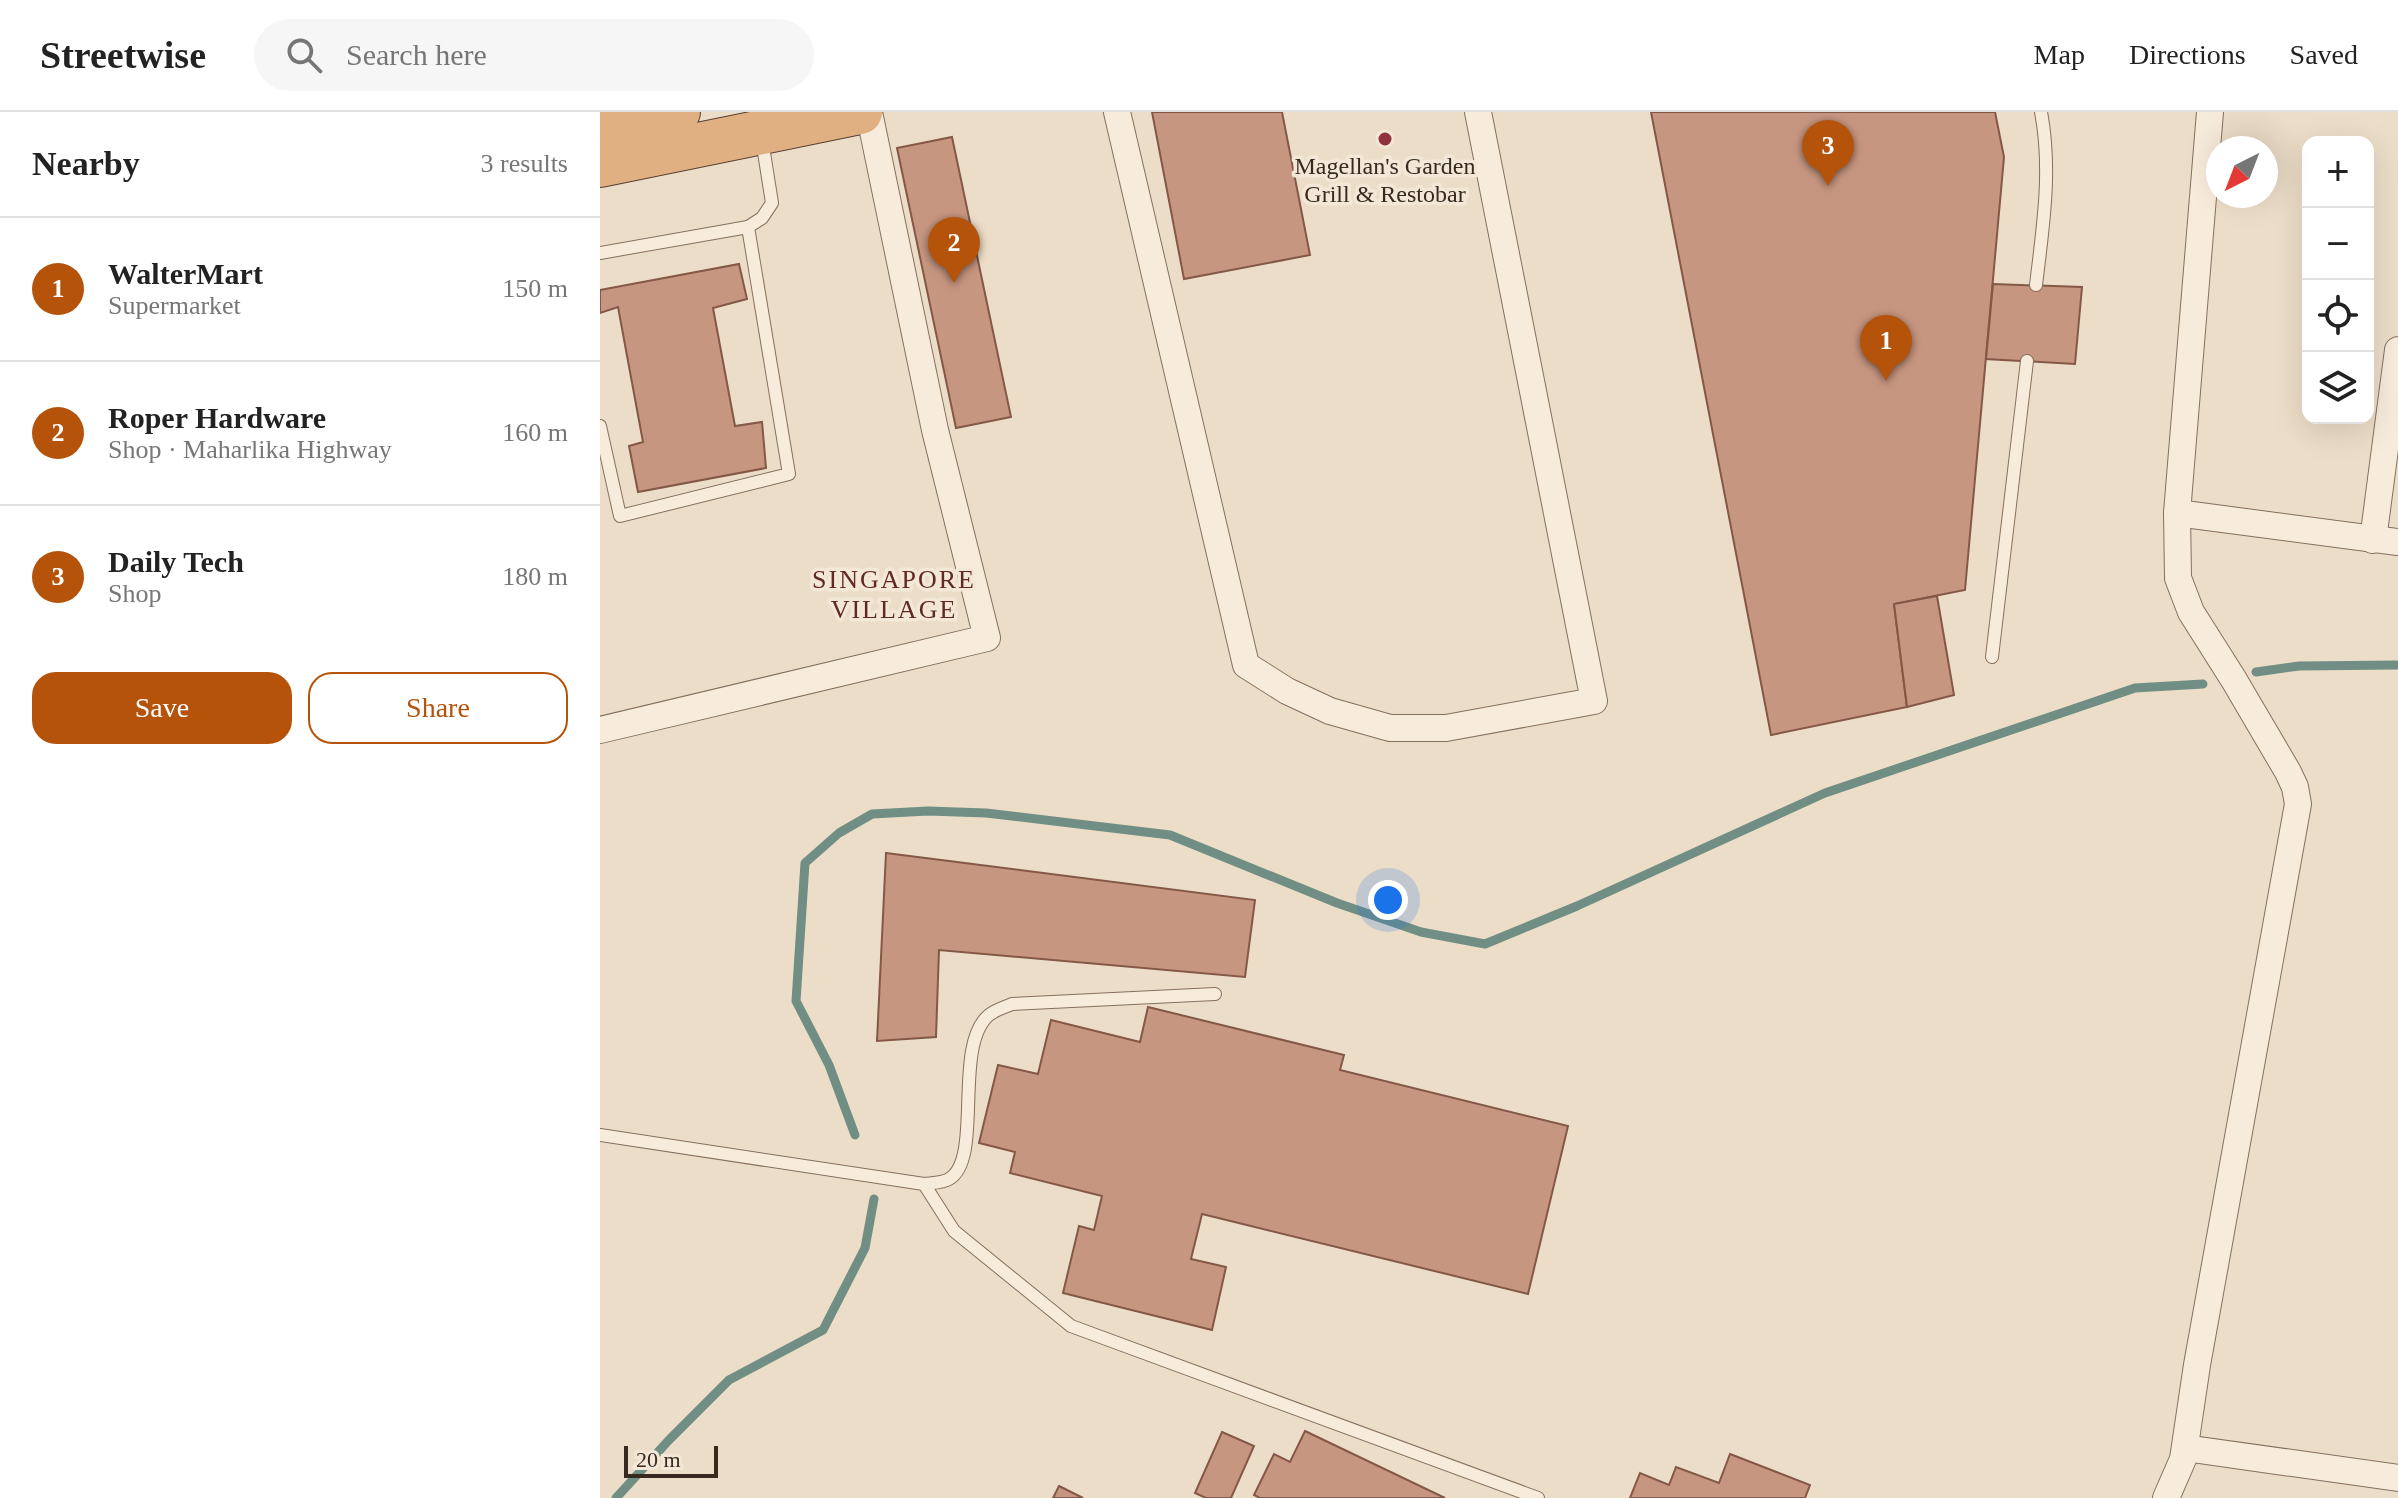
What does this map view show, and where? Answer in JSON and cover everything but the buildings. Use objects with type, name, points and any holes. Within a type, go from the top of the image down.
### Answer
[{"type":"highway","points":[[600,128],[678,112]]},
{"type":"highway","points":[[600,165],[759,126],[860,112]]},
{"type":"street","points":[[600,730],[987,638],[935,430],[869,112]]},
{"type":"street","points":[[1117,112],[1246,665],[1287,691],[1330,711],[1390,728],[1446,728],[1594,701],[1478,112]]},
{"type":"street","points":[[2166,1498],[2183,1459],[2197,1365],[2298,804],[2288,772],[2191,612],[2178,578],[2177,513],[2210,112]]},
{"type":"street","points":[[2177,513],[2385,541],[2398,350]]},
{"type":"street","points":[[2185,1448],[2398,1478]]},
{"type":"lane","points":[[2036,285],[2047,191],[2041,112]]},
{"type":"lane","points":[[600,253],[748,227],[762,218],[772,203],[759,126]]},
{"type":"lane","points":[[600,426],[620,516],[789,474],[748,227]]},
{"type":"lane","points":[[1992,657],[2027,361]]},
{"type":"lane","points":[[600,1135],[924,1184],[948,1180],[957,1170],[965,1146],[973,1039],[989,1015],[1012,1004],[1215,994]]},
{"type":"lane","points":[[924,1184],[954,1231],[1071,1326],[1538,1498]]},
{"type":"waterway","points":[[2256,672],[2299,666],[2398,665]]},
{"type":"waterway","points":[[855,1135],[829,1065],[796,1001],[805,863],[839,833],[872,814],[928,811],[986,813],[1170,835],[1337,903],[1421,932],[1485,944],[1577,906],[1825,793],[2135,688],[2203,684]]},
{"type":"waterway","points":[[616,1498],[729,1380],[823,1330],[865,1248],[874,1199]]},
{"type":"place","name":"Magellan's Garden Grill & Restobar","points":[[1385,139]]},
{"type":"place","name":"Daily Tech","points":[[1828,186]]},
{"type":"place","name":"Roper Hardware","points":[[954,283]]},
{"type":"place","name":"WalterMart","points":[[1886,381]]},
{"type":"district","name":"SINGAPORE VILLAGE","points":[[894,594]]}]
